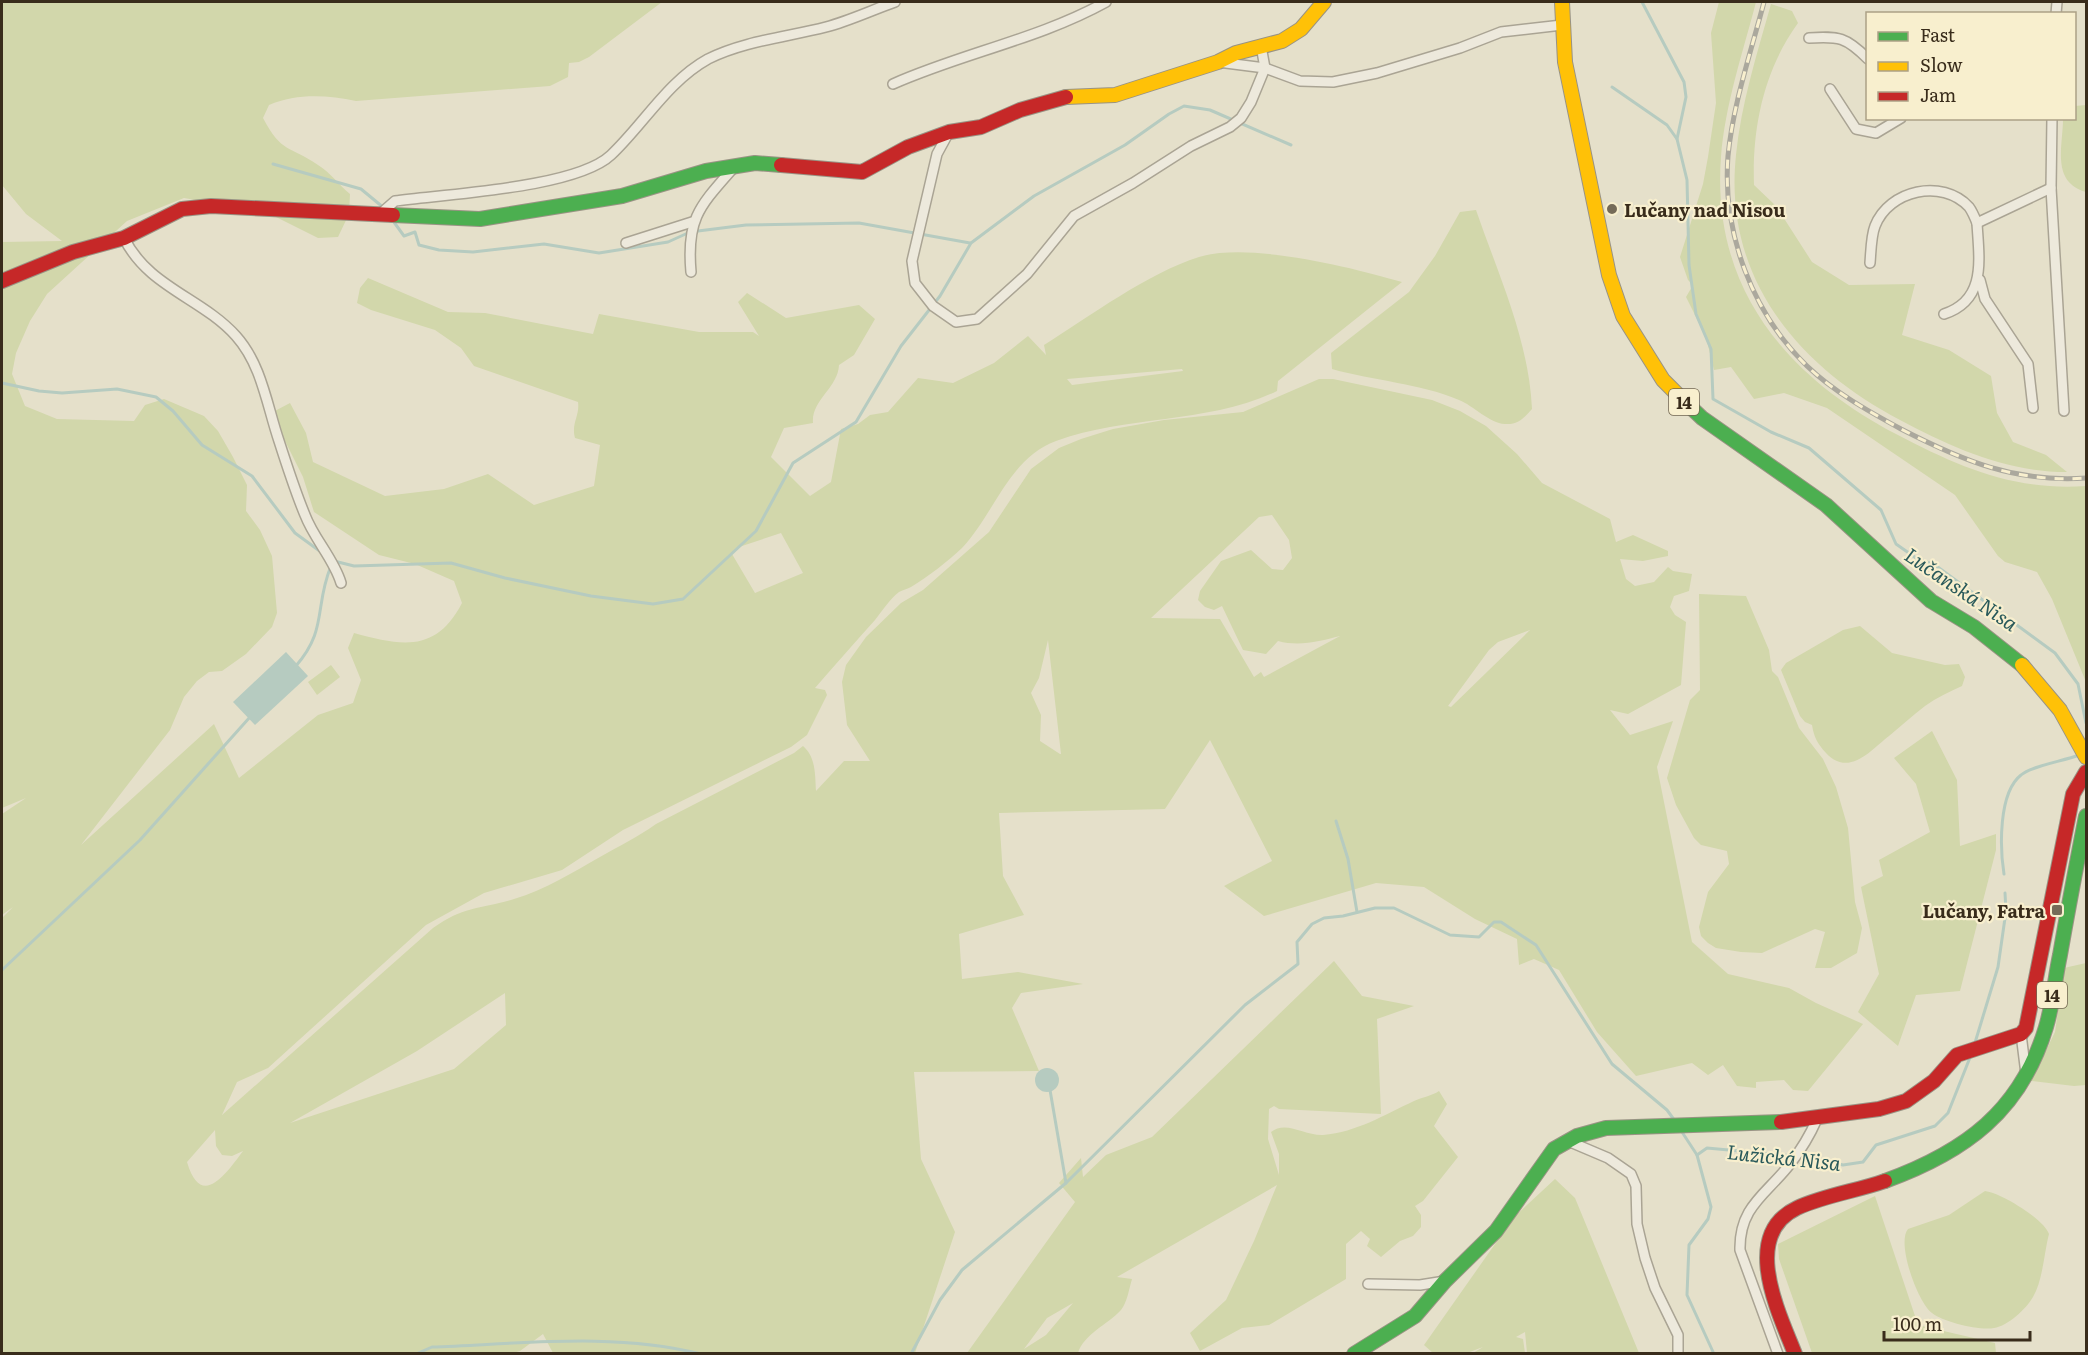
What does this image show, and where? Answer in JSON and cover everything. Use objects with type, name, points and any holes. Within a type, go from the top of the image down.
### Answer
[{"type":"street","points":[[379,215],[395,201],[560,179],[589,170],[610,156],[680,79],[706,60],[731,49],[829,26],[895,2]]},
{"type":"street","points":[[893,84],[922,71],[1035,35],[1073,20],[1106,2]]},
{"type":"street","points":[[2,281],[73,252],[124,238],[182,209],[211,206],[480,219],[622,196],[706,171],[755,163],[862,172],[908,147],[949,132],[981,127],[1020,110],[1072,95],[1115,95],[1218,62],[1236,53],[1282,41],[1301,28],[1324,2]]},
{"type":"street","name":"14","points":[[1562,2],[1565,62],[1609,275],[1623,316],[1663,380],[1702,418],[1826,505],[1931,601],[1974,627],[2021,664],[2060,710],[2086,756]]},
{"type":"street","points":[[1218,62],[1265,68],[1300,81],[1333,82],[1377,73],[1460,48],[1501,32],[1562,25]]},
{"type":"street","points":[[1809,38],[1836,36],[1851,42],[1866,57]]},
{"type":"street","points":[[949,132],[937,154],[912,261],[915,283],[933,306],[956,322],[977,319],[1027,274],[1074,216],[1133,183],[1191,146],[1230,127],[1241,118],[1251,102],[1265,68],[1261,46]]},
{"type":"street","points":[[1830,89],[1856,129],[1876,133],[1898,120]]},
{"type":"street","points":[[2052,120],[2051,188],[2064,411]]},
{"type":"street","points":[[692,272],[689,251],[692,222],[706,198],[735,166]]},
{"type":"street","points":[[1977,223],[2051,188]]},
{"type":"street","points":[[1870,263],[1875,225],[1891,204],[1911,193],[1926,189],[1946,192],[1968,207],[1977,223],[1980,280],[1989,306],[2028,364],[2033,408]]},
{"type":"street","points":[[626,243],[692,222]]},
{"type":"street","points":[[124,238],[148,273],[219,321],[247,350],[264,391],[305,517],[328,561],[337,570],[341,583]]},
{"type":"street","points":[[1944,314],[1954,311],[1966,300],[1980,280]]},
{"type":"street","points":[[1354,1353],[1415,1316],[1445,1281],[1496,1231],[1531,1178],[1554,1149],[1568,1141],[1606,1128],[1672,1128],[1817,1119],[1878,1109],[1906,1101],[1934,1081],[1957,1055],[2021,1034],[2026,1028],[2073,794],[2086,772]]},
{"type":"street","name":"14","points":[[1795,1353],[1777,1306],[1766,1266],[1770,1237],[1776,1225],[1782,1218],[1809,1203],[1899,1178],[1946,1156],[1993,1122],[2026,1076],[2038,1052],[2046,1026],[2086,816]]},
{"type":"street","points":[[2057,872],[2075,875]]},
{"type":"street","points":[[2021,1034],[2026,1076]]},
{"type":"street","points":[[1778,1353],[1740,1250],[1739,1232],[1759,1196],[1789,1165],[1817,1119]]},
{"type":"street","points":[[1568,1141],[1608,1158],[1631,1174],[1636,1186],[1637,1224],[1645,1258],[1655,1288],[1678,1335],[1678,1353]]},
{"type":"street","points":[[1368,1284],[1420,1285],[1445,1281]]},
{"type":"green space","points":[[2,2],[662,2],[589,57],[579,62],[569,63],[568,77],[550,86],[356,101],[323,96],[301,97],[269,105],[263,118],[276,138],[287,148],[322,168],[350,194],[349,214],[338,237],[318,238],[268,213],[184,198],[127,221],[47,294],[30,321],[16,353],[12,374],[25,406],[57,419],[134,421],[145,405],[164,399],[204,416],[218,431],[247,485],[246,511],[260,530],[272,556],[277,613],[272,627],[246,654],[222,671],[209,672],[197,681],[184,697],[170,730],[81,845],[214,724],[239,778],[318,715],[353,703],[361,680],[348,648],[354,633],[387,641],[416,642],[441,631],[462,603],[454,581],[415,564],[379,555],[314,512],[303,477],[271,413],[290,403],[306,433],[313,462],[385,496],[444,489],[488,474],[534,505],[594,486],[600,445],[575,438],[574,428],[578,402],[474,366],[461,348],[435,330],[371,310],[357,303],[360,288],[368,278],[448,312],[485,313],[593,334],[599,314],[699,332],[753,332],[759,336],[738,302],[747,293],[786,318],[859,305],[875,319],[854,355],[839,365],[834,381],[816,407],[813,423],[784,428],[771,457],[810,496],[831,482],[841,429],[858,424],[870,415],[888,412],[918,378],[953,383],[994,363],[1028,336],[1046,355],[1044,345],[1100,309],[1160,273],[1199,257],[1220,253],[1272,254],[1329,264],[1402,282],[1278,381],[1277,391],[1251,402],[1224,409],[1083,433],[1056,441],[1040,449],[1014,474],[962,548],[924,578],[900,591],[815,688],[825,690],[827,695],[807,735],[791,747],[623,830],[562,870],[484,893],[426,925],[268,1068],[237,1082],[222,1115],[433,928],[444,921],[463,912],[514,899],[548,886],[656,824],[794,753],[803,746],[813,761],[816,791],[844,761],[870,761],[847,725],[842,682],[846,665],[866,637],[901,603],[923,590],[989,532],[1031,469],[1059,448],[1113,429],[1164,420],[1243,412],[1319,379],[1333,379],[1432,400],[1460,411],[1486,426],[1517,454],[1542,483],[1610,519],[1616,542],[1633,535],[1668,551],[1668,556],[1643,561],[1620,559],[1626,579],[1635,586],[1654,582],[1668,567],[1673,571],[1692,574],[1689,591],[1674,596],[1670,607],[1675,615],[1686,622],[1681,685],[1628,714],[1610,710],[1630,735],[1673,721],[1657,767],[1692,942],[1728,974],[1789,988],[1863,1024],[1808,1091],[1793,1090],[1784,1080],[1756,1082],[1756,1088],[1737,1086],[1723,1065],[1708,1075],[1692,1063],[1636,1076],[1597,1032],[1559,970],[1534,959],[1519,965],[1517,939],[1475,919],[1424,887],[1376,883],[1264,916],[1224,886],[1272,861],[1210,740],[1165,809],[999,813],[1003,876],[1024,915],[959,934],[962,979],[1018,972],[1083,984],[1021,993],[1012,1008],[1039,1071],[914,1072],[921,1159],[955,1232],[915,1353],[553,1353],[543,1334],[520,1351],[510,1354],[2,1353],[2,918],[13,907],[2,915],[2,814],[26,798],[2,808],[2,242],[62,241],[26,214],[2,185]],"holes":[[[1182,369],[1183,371],[1072,385],[1067,379]],[[1272,515],[1289,540],[1292,558],[1283,570],[1272,569],[1251,550],[1221,561],[1200,591],[1198,600],[1205,607],[1214,610],[1222,606],[1243,650],[1266,654],[1278,641],[1302,643],[1340,636],[1264,677],[1261,672],[1254,677],[1220,619],[1151,618],[1259,517]],[[781,533],[803,573],[755,593],[732,554],[736,548]],[[1530,630],[1451,707],[1448,706],[1489,650],[1498,642]],[[1048,640],[1061,754],[1040,741],[1041,715],[1031,693],[1039,678]],[[505,993],[506,1025],[454,1069],[290,1123],[417,1051]],[[215,1130],[216,1146],[222,1155],[232,1156],[243,1151],[222,1177],[214,1183],[206,1186],[199,1184],[187,1162]]]},
{"type":"green space","points":[[1719,2],[1756,2],[1730,98],[1721,157],[1721,204],[1729,247],[1743,287],[1763,323],[1790,355],[1821,385],[1856,411],[1942,457],[1988,474],[2035,485],[2086,486],[2086,682],[2052,599],[2037,572],[2005,562],[1998,556],[1955,495],[1827,408],[1784,393],[1754,399],[1731,367],[1714,370],[1706,337],[1686,297],[1693,285],[1688,280],[1680,257],[1703,184],[1708,157],[1716,103],[1711,33]]},
{"type":"green space","points":[[1771,4],[1792,11],[1798,23],[1776,60],[1763,100],[1755,142],[1754,185],[1776,206],[1812,262],[1849,285],[1915,284],[1902,335],[1949,350],[1991,376],[1997,413],[2013,442],[2046,455],[2067,472],[2023,468],[1980,457],[1900,420],[1863,398],[1829,373],[1799,345],[1775,313],[1755,278],[1742,240],[1735,199],[1736,155],[1742,117]]},
{"type":"green space","points":[[2086,105],[2086,192],[2075,187],[2068,180],[2061,162],[2063,120],[2076,120],[2076,106]]},
{"type":"green space","points":[[1476,210],[1519,333],[1530,383],[1532,409],[1514,423],[1505,424],[1493,421],[1465,403],[1444,394],[1332,369],[1331,353],[1409,292],[1435,256],[1460,212]]},
{"type":"green space","points":[[1699,594],[1746,596],[1769,650],[1772,671],[1778,677],[1799,728],[1823,759],[1836,787],[1848,828],[1855,902],[1862,928],[1857,953],[1831,968],[1815,968],[1825,932],[1815,929],[1762,953],[1716,948],[1701,936],[1699,927],[1708,892],[1729,864],[1727,851],[1701,845],[1694,838],[1676,805],[1667,778],[1690,700],[1700,690]]},
{"type":"green space","points":[[1860,626],[1892,653],[1945,665],[1959,664],[1965,677],[1962,686],[1925,706],[1868,754],[1852,762],[1843,763],[1826,753],[1816,740],[1812,725],[1800,716],[1781,670],[1786,663],[1843,630]]},
{"type":"green space","points":[[331,665],[340,677],[317,695],[308,682]]},
{"type":"green space","points":[[1932,731],[1957,780],[1960,846],[1996,834],[1996,850],[1960,991],[1916,995],[1898,1046],[1858,1012],[1879,974],[1861,887],[1883,876],[1879,860],[1930,832],[1916,784],[1894,758]]},
{"type":"green space","points":[[1334,961],[1362,996],[1414,1006],[1377,1019],[1381,1114],[1279,1109],[1274,1106],[1269,1109],[1268,1139],[1279,1175],[1279,1154],[1271,1132],[1289,1128],[1316,1135],[1335,1133],[1370,1122],[1439,1091],[1447,1104],[1434,1126],[1458,1157],[1423,1201],[1415,1206],[1421,1215],[1421,1227],[1413,1236],[1400,1241],[1381,1257],[1367,1246],[1370,1239],[1361,1231],[1346,1244],[1346,1279],[1269,1325],[1242,1328],[1200,1351],[1190,1333],[1226,1300],[1277,1185],[1117,1277],[1132,1279],[1123,1307],[1085,1340],[1078,1353],[967,1353],[1075,1202],[1059,1183],[1081,1158],[1083,1177],[1106,1155],[1152,1137]],"holes":[[[1073,1303],[1046,1335],[1024,1349],[1047,1318]]]},
{"type":"green space","points":[[2086,963],[2086,1085],[2074,1086],[2031,1081],[2055,1032],[2064,968]]},
{"type":"green space","points":[[1555,1179],[1575,1198],[1639,1353],[1527,1353],[1525,1332],[1516,1337],[1523,1339],[1525,1353],[1473,1353],[1483,1347],[1467,1353],[1433,1353],[1424,1345],[1514,1217]]},
{"type":"green space","points":[[1985,1191],[2001,1196],[2031,1214],[2049,1234],[2041,1275],[2033,1297],[2026,1307],[2011,1320],[1999,1327],[1988,1329],[1953,1322],[1932,1313],[1926,1307],[1915,1286],[1905,1247],[1905,1236],[1908,1229],[1949,1215]]},
{"type":"green space","points":[[1875,1196],[1918,1325],[1995,1343],[1996,1353],[1812,1353],[1779,1259],[1778,1244]]},
{"type":"shaded area","points":[[286,652],[308,676],[255,725],[233,702]]},
{"type":"shaded area","points":[[1047,1068],[1052,1069],[1058,1075],[1058,1085],[1052,1091],[1047,1092],[1042,1091],[1036,1085],[1035,1080],[1036,1075],[1042,1069]]},
{"type":"waterway","name":"Lučanská Nisa","points":[[1642,2],[1684,82],[1686,97],[1677,139],[1687,180],[1689,265],[1696,314],[1711,349],[1713,399],[1771,432],[1809,448],[1881,510],[1896,544],[1916,558],[1935,565],[2055,653],[2078,684],[2086,723]]},
{"type":"waterway","points":[[1612,87],[1667,125],[1677,139]]},
{"type":"waterway","points":[[334,561],[354,566],[451,563],[505,578],[591,596],[653,604],[683,599],[756,531],[793,463],[856,422],[901,346],[940,296],[971,243],[1034,196],[1125,145],[1184,106],[1210,110],[1291,145]]},
{"type":"waterway","points":[[273,164],[361,189],[384,208]]},
{"type":"waterway","points":[[391,218],[404,236],[415,232],[419,245],[439,250],[473,252],[544,244],[599,253],[668,242],[690,232],[746,225],[859,223],[970,243]]},
{"type":"waterway","points":[[2,383],[39,391],[62,393],[117,389],[156,397],[173,411],[202,445],[252,476],[295,533],[321,552]]},
{"type":"waterway","points":[[295,667],[305,654],[316,630],[331,566]]},
{"type":"waterway","points":[[2,970],[140,840],[250,717]]},
{"type":"waterway","name":"Lužická Nisa","points":[[2004,874],[2002,822],[2004,808],[2014,783],[2021,775],[2032,769],[2079,755]]},
{"type":"waterway","points":[[1336,821],[1348,859],[1357,912]]},
{"type":"waterway","name":"Lužická Nisa","points":[[1974,1046],[1998,967],[2006,911],[2005,893]]},
{"type":"waterway","points":[[911,1354],[940,1300],[962,1270],[1066,1183],[1245,1005],[1298,964],[1297,942],[1312,924],[1324,918],[1375,908],[1394,908],[1450,935],[1479,937],[1494,922],[1501,922],[1536,945],[1612,1064],[1667,1110],[1675,1121]]},
{"type":"waterway","name":"Lužická Nisa","points":[[1714,1354],[1687,1295],[1689,1245],[1708,1219],[1711,1207],[1697,1155],[1707,1148],[1815,1158],[1843,1165],[1863,1162],[1876,1145],[1935,1126],[1948,1113],[1971,1055]]},
{"type":"waterway","points":[[1050,1090],[1066,1183]]},
{"type":"waterway","points":[[1682,1132],[1697,1155]]},
{"type":"waterway","points":[[416,1354],[432,1347],[567,1341],[635,1343],[701,1354]]},
{"type":"railway","points":[[1764,2],[1734,117],[1728,156],[1727,185],[1736,242],[1756,296],[1771,322],[1807,366],[1828,384],[1901,429],[1946,451],[1990,467],[2036,477],[2086,478]]},
{"type":"traffic: fast","points":[[393,215],[480,219],[622,196],[706,171],[755,163],[781,165]]},
{"type":"traffic: fast","points":[[1682,399],[1702,418],[1826,505],[1931,601],[1974,627],[2022,665]]},
{"type":"traffic: fast","points":[[1885,1181],[1914,1170],[1965,1142],[1986,1125],[2022,1082],[2035,1057],[2046,1027],[2086,816]]},
{"type":"traffic: fast","points":[[1354,1354],[1415,1316],[1445,1281],[1496,1231],[1554,1149],[1577,1136],[1606,1128],[1781,1122]]},
{"type":"traffic: slow","points":[[1066,97],[1115,95],[1218,62],[1236,53],[1282,41],[1301,29],[1324,2]]},
{"type":"traffic: slow","points":[[1562,2],[1565,62],[1609,275],[1623,316],[1663,380],[1682,399]]},
{"type":"traffic: slow","points":[[2022,665],[2060,710],[2086,757]]},
{"type":"traffic: jam","points":[[781,165],[862,172],[908,147],[949,132],[981,127],[1020,110],[1066,97]]},
{"type":"traffic: jam","points":[[2,281],[73,252],[124,238],[182,209],[211,206],[393,215]]},
{"type":"traffic: jam","points":[[1781,1122],[1879,1109],[1906,1101],[1934,1081],[1957,1055],[2021,1034],[2026,1028],[2073,794],[2086,772]]},
{"type":"traffic: jam","points":[[1795,1354],[1781,1318],[1769,1276],[1767,1255],[1770,1236],[1780,1220],[1797,1208],[1885,1181]]},
{"type":"place","name":"Lučany nad Nisou","points":[[1612,209]]},
{"type":"place","name":"Lučany, Fatra","points":[[2057,910]]}]
